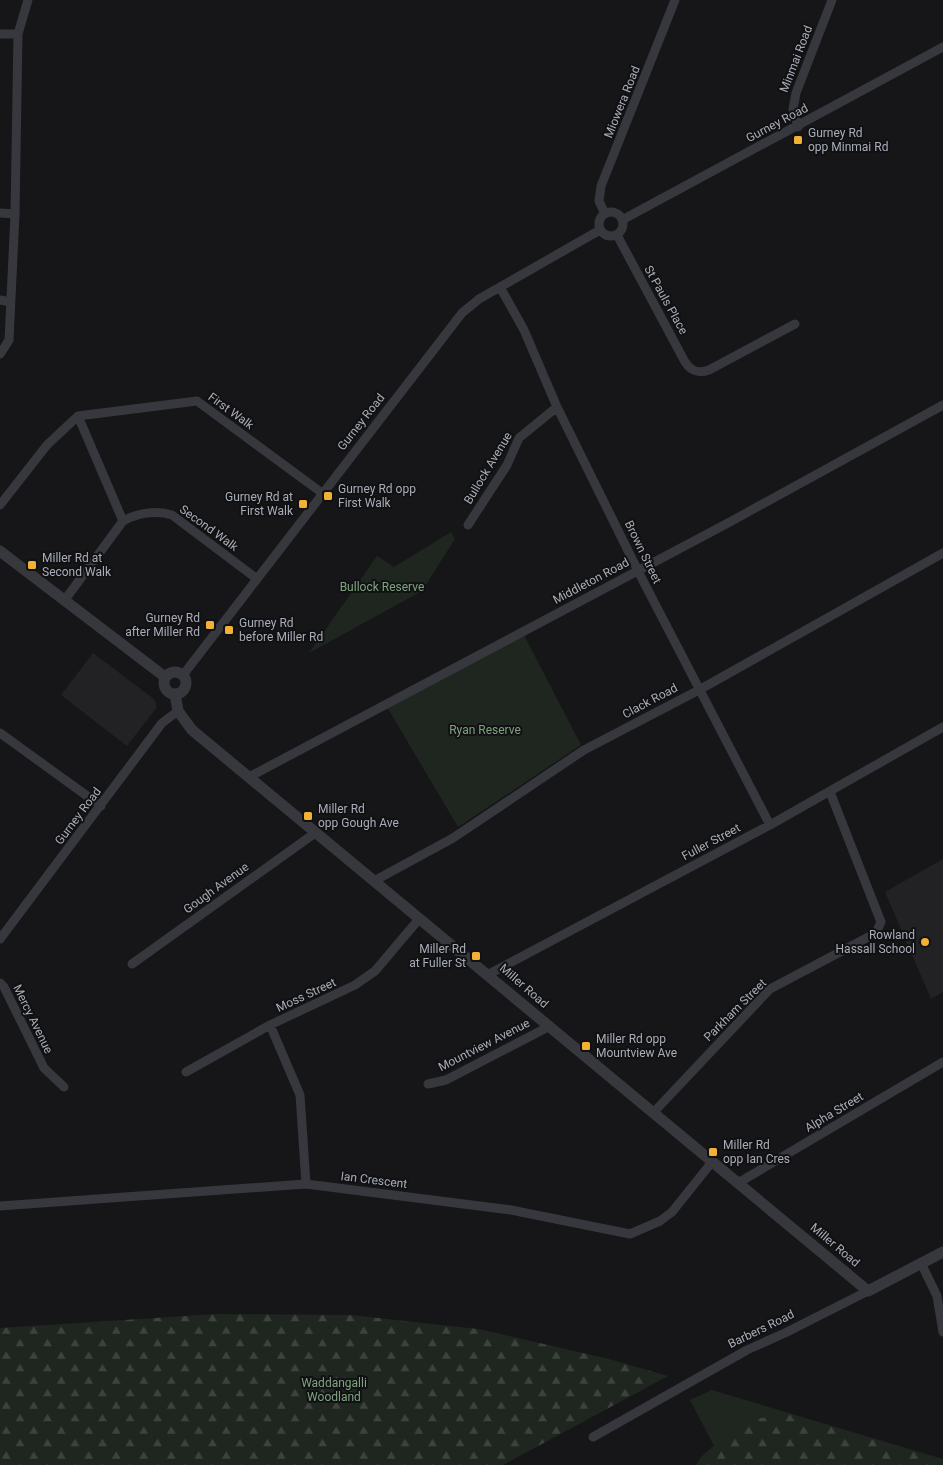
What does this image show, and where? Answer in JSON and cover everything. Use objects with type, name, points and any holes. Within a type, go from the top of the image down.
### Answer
[{"type":"street","points":[[0,354],[9,340],[15,214],[18,34],[28,0]]},
{"type":"street","name":"Miowera Road","points":[[605,214],[599,201],[602,186],[675,0]]},
{"type":"street","name":"Minmai Road","points":[[798,127],[793,109],[796,92],[832,0]]},
{"type":"street","points":[[0,34],[18,34]]},
{"type":"street","name":"Gurney Road","points":[[622,220],[798,127],[943,47]]},
{"type":"street","points":[[613,212],[622,220],[622,230],[617,235],[606,236],[600,230],[599,223],[605,214],[613,212]]},
{"type":"street","points":[[0,213],[15,214]]},
{"type":"street","name":"Gurney Road","points":[[183,675],[462,313],[479,299],[600,230]]},
{"type":"street","name":"St Pauls Place","points":[[617,235],[685,362],[697,372]]},
{"type":"street","name":"Brown Street","points":[[500,287],[524,330],[557,407],[638,570],[770,825]]},
{"type":"street","points":[[0,300],[10,302]]},
{"type":"street","points":[[694,382],[697,372],[709,370],[796,324]]},
{"type":"street","name":"First Walk","points":[[78,416],[197,401],[322,493]]},
{"type":"street","name":"Middleton Road","points":[[249,777],[943,405]]},
{"type":"street","name":"Bullock Avenue","points":[[468,525],[507,465],[518,438],[557,407]]},
{"type":"street","points":[[0,505],[47,445],[78,416],[123,521],[64,601]]},
{"type":"street","name":"Second Walk","points":[[123,521],[132,515],[161,512],[172,515],[257,579]]},
{"type":"street","points":[[0,551],[165,677]]},
{"type":"street","name":"Clack Road","points":[[374,881],[453,838],[584,750],[699,690],[943,553]]},
{"type":"street","points":[[174,671],[183,675],[186,681],[185,688],[181,693],[168,692],[164,687],[165,677],[174,671]]},
{"type":"street","name":"Miller Road","points":[[175,694],[178,711],[192,730],[314,833],[489,974],[868,1291]]},
{"type":"street","name":"Gurney Road","points":[[0,939],[162,723],[178,711]]},
{"type":"street","name":"Fuller Street","points":[[489,974],[770,825],[943,727]]},
{"type":"street","points":[[0,733],[101,806]]},
{"type":"street","name":"Parkham Street","points":[[653,1113],[770,989],[876,933],[881,922],[830,792]]},
{"type":"street","name":"Gough Avenue","points":[[132,964],[314,833]]},
{"type":"street","name":"Moss Street","points":[[186,1072],[270,1025],[355,985],[375,971],[419,919]]},
{"type":"street","name":"Mercy Avenue","points":[[0,983],[4,987],[44,1068],[64,1087]]},
{"type":"street","points":[[270,1025],[300,1095],[306,1184]]},
{"type":"street","name":"Mountview Avenue","points":[[428,1084],[446,1080],[550,1026]]},
{"type":"street","name":"Alpha Street","points":[[738,1183],[943,1062]]},
{"type":"street","name":"Ian Crescent","points":[[0,1206],[306,1184],[511,1210],[630,1234],[660,1221],[672,1212],[712,1162]]},
{"type":"street","name":"Barbers Road","points":[[593,1437],[747,1350],[785,1333],[943,1252]]},
{"type":"street","points":[[921,1264],[937,1296],[943,1332]]},
{"type":"shaded area","points":[[93,653],[154,699],[157,707],[127,746],[61,695]]},
{"type":"shaded area","name":"Rowland Hassall School","points":[[943,859],[943,992],[931,999],[885,892]]},
{"type":"green space","name":"Bullock Reserve","points":[[451,532],[455,539],[422,591],[309,653],[377,556],[394,567]]},
{"type":"green space","name":"Ryan Reserve","points":[[524,635],[581,745],[458,827],[387,707]]},
{"type":"green space","name":"Waddangalli Woodland","points":[[217,1314],[350,1315],[478,1329],[609,1359],[668,1376],[503,1465],[0,1465],[0,1328]]},
{"type":"green space","points":[[712,1390],[943,1459],[943,1465],[724,1465],[690,1400]]},
{"type":"green space","points":[[791,1415],[943,1461],[943,1465],[811,1465],[789,1461],[781,1465],[696,1465],[702,1456],[744,1420]]},
{"type":"place","name":"Gurney Rd opp Minmai Rd","points":[[798,140]]},
{"type":"place","name":"Gurney Rd opp First Walk","points":[[328,496]]},
{"type":"place","name":"Gurney Rd at First Walk","points":[[303,504]]},
{"type":"place","name":"Miller Rd at Second Walk","points":[[32,565]]},
{"type":"place","name":"Gurney Rd after Miller Rd","points":[[210,625]]},
{"type":"place","name":"Gurney Rd before Miller Rd","points":[[229,630]]},
{"type":"place","name":"Miller Rd opp Gough Ave","points":[[308,816]]},
{"type":"place","name":"Rowland Hassall School","points":[[925,942]]},
{"type":"place","name":"Miller Rd at Fuller St","points":[[476,956]]},
{"type":"place","name":"Miller Rd opp Mountview Ave","points":[[586,1046]]},
{"type":"place","name":"Miller Rd opp Ian Cres","points":[[713,1152]]}]
